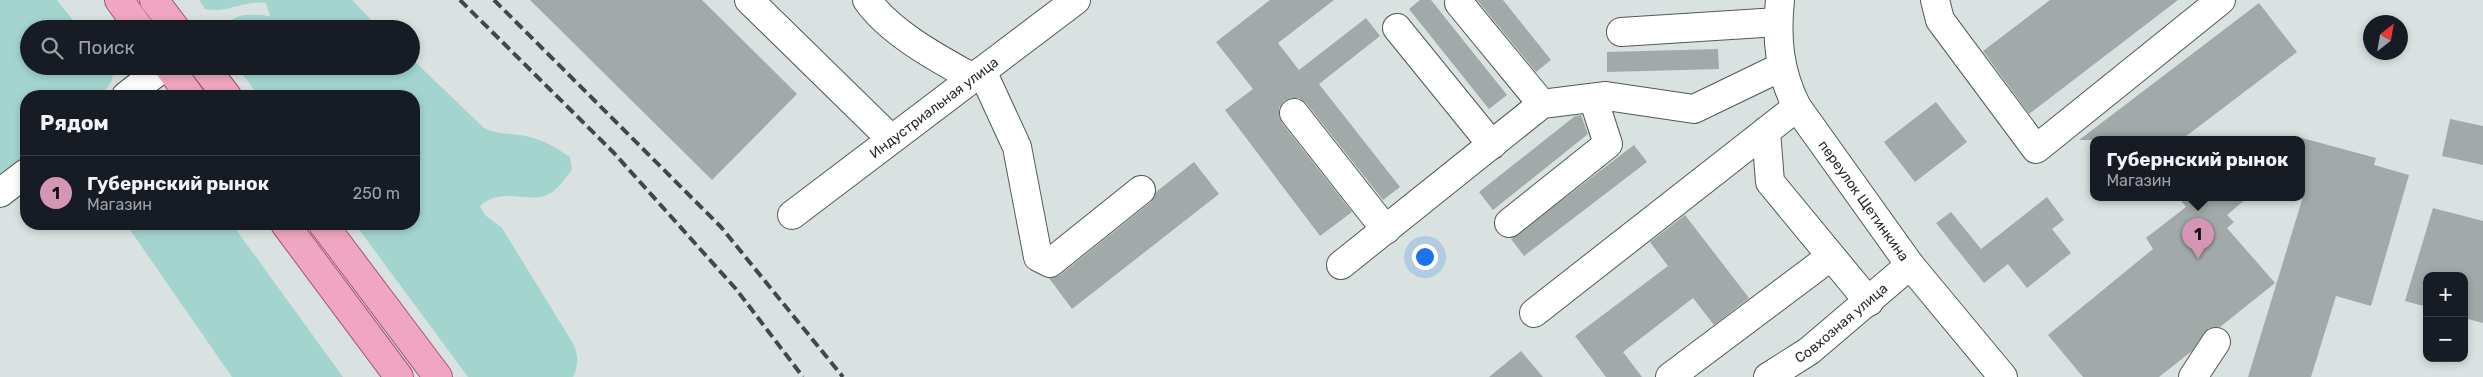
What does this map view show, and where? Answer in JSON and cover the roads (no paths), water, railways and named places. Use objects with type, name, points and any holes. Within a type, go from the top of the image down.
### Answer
[{"type":"main road","points":[[119,0],[133,20]]},
{"type":"main road","points":[[154,0],[169,20]]},
{"type":"main road","points":[[174,75],[185,90]]},
{"type":"main road","points":[[211,75],[222,90]]},
{"type":"main road","points":[[289,230],[399,377]]},
{"type":"main road","points":[[328,230],[438,377]]},
{"type":"street","points":[[748,0],[891,139]]},
{"type":"street","points":[[867,0],[891,25],[914,42],[977,75],[1017,147],[1038,257],[1050,263],[1141,190]]},
{"type":"street","name":"Индустриальная улица","points":[[792,215],[1076,0]]},
{"type":"street","points":[[1936,0],[1940,20],[2036,149],[2221,0]]},
{"type":"street","points":[[1459,3],[1542,104]]},
{"type":"street","points":[[1621,32],[1779,11]]},
{"type":"street","name":"переулок Щетинкина","points":[[1779,11],[1781,67],[1786,86],[1797,107],[1910,264],[2003,377]]},
{"type":"street","points":[[1397,28],[1492,145]]},
{"type":"street","points":[[1340,266],[1542,104],[1606,96],[1694,109],[1781,67]]},
{"type":"street","points":[[134,90],[155,75]]},
{"type":"street","points":[[1509,223],[1608,144],[1593,98]]},
{"type":"street","points":[[1534,313],[1797,107]]},
{"type":"street","points":[[1294,113],[1386,230]]},
{"type":"street","points":[[1766,131],[1770,182],[1869,302]]},
{"type":"street","points":[[0,193],[20,178]]},
{"type":"street","points":[[1670,377],[1830,257]]},
{"type":"street","name":"Совхозная улица","points":[[1768,377],[1809,351],[1869,302],[1910,264]]},
{"type":"street","points":[[2193,377],[2216,342]]},
{"type":"railway","points":[[460,0],[614,153],[736,289],[803,377]]},
{"type":"railway","points":[[494,0],[721,227],[843,377]]},
{"type":"place","name":"Губернский рынок","points":[[2198,259]]}]
